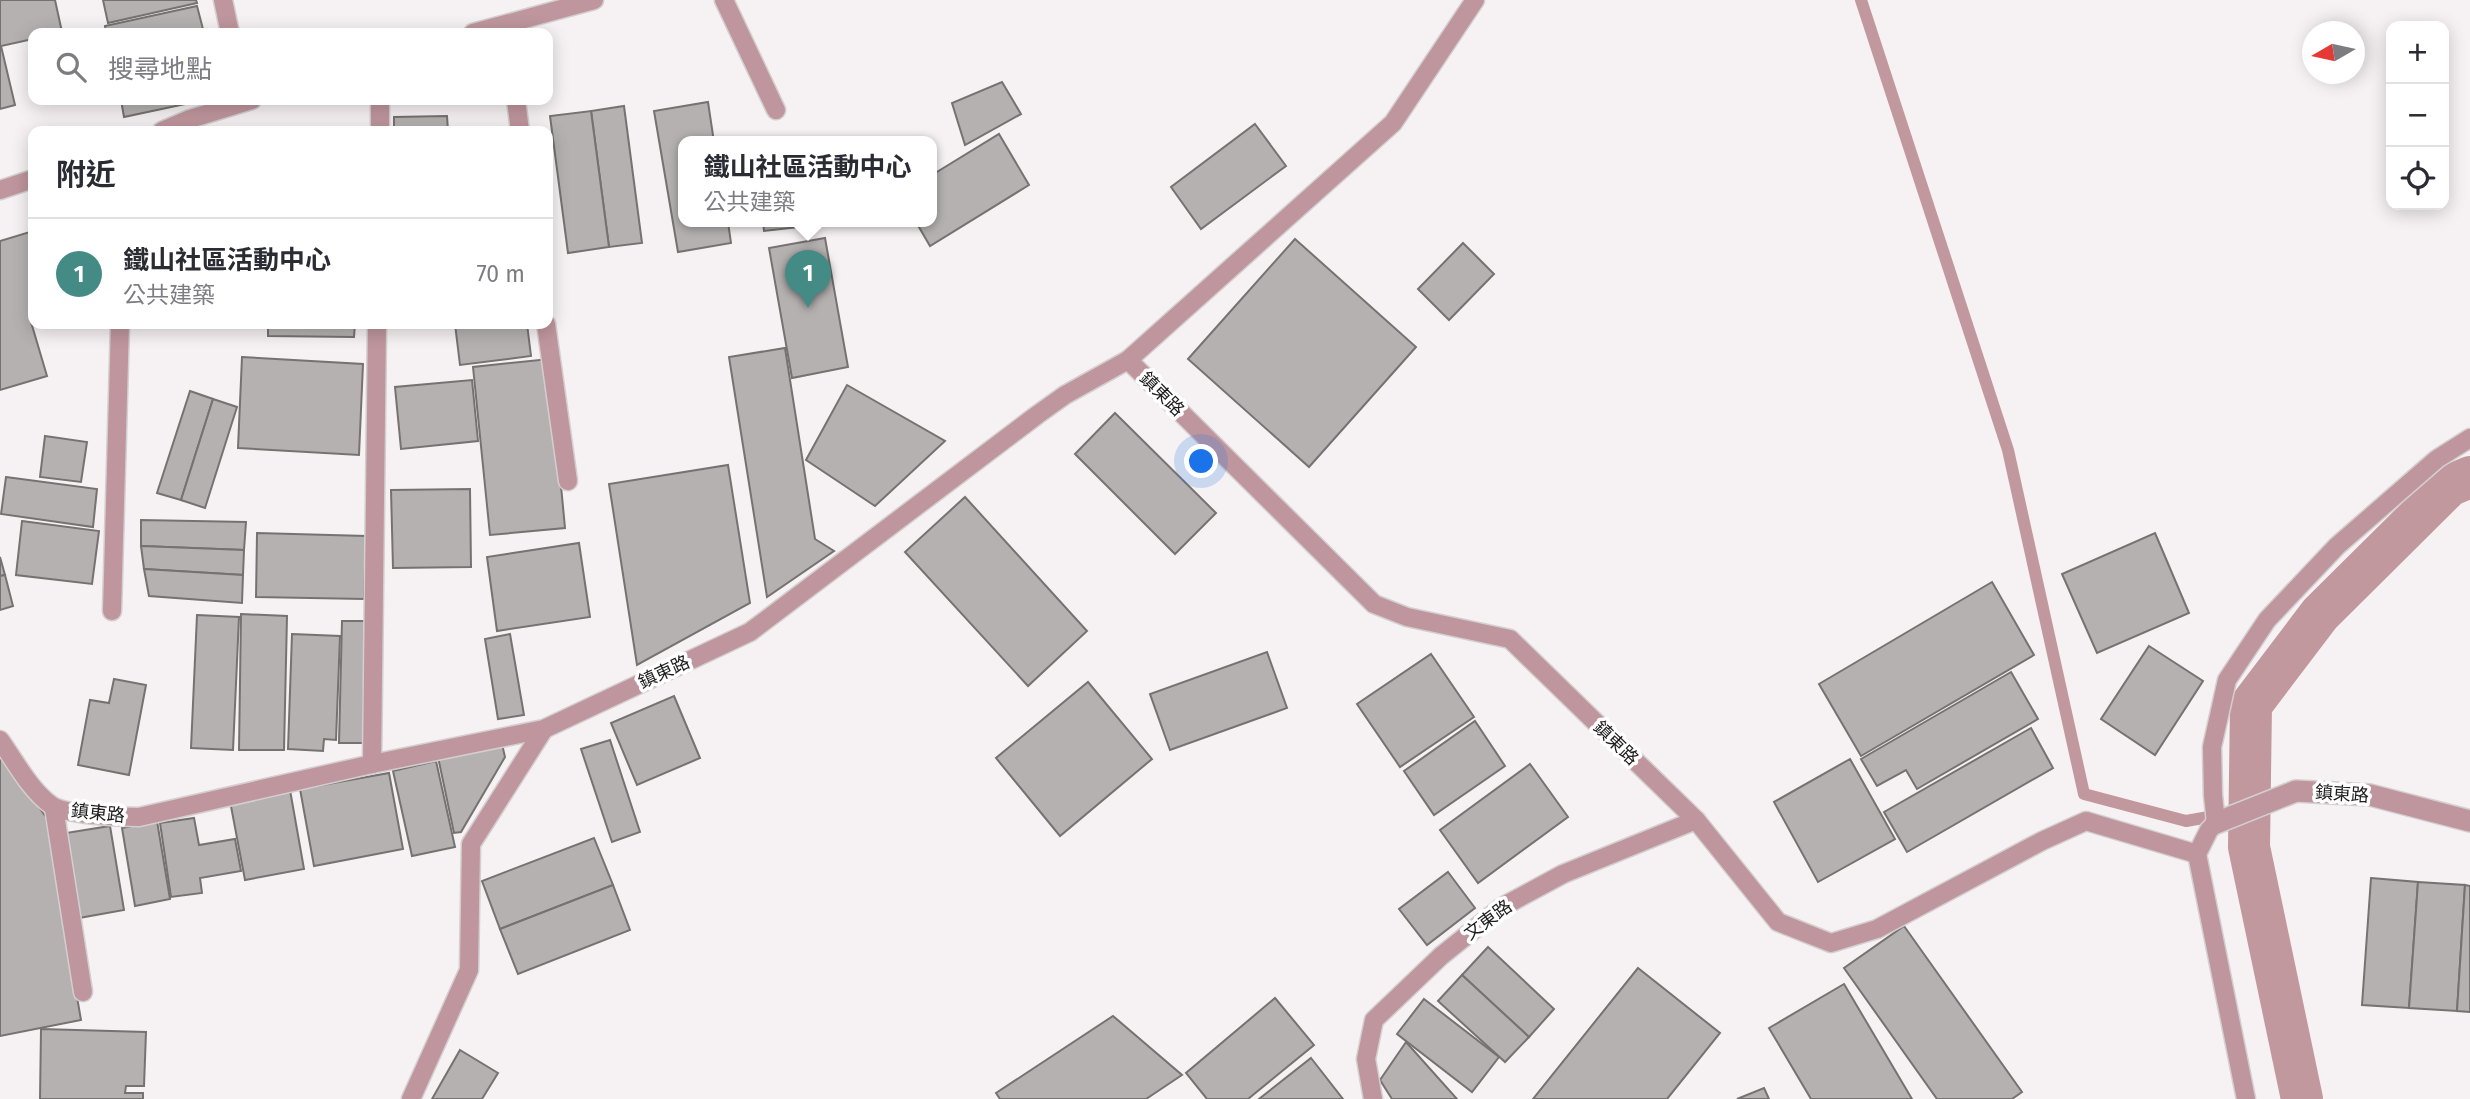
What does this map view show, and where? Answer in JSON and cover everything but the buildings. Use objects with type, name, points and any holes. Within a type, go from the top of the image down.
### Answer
[{"type":"street","name":"鎮東路","points":[[2216,823],[2296,791],[2370,795],[2470,821]]},
{"type":"lane","points":[[223,0],[229,28]]},
{"type":"lane","points":[[509,28],[594,0]]},
{"type":"lane","points":[[724,0],[776,110]]},
{"type":"lane","points":[[1128,360],[1394,123],[1475,0]]},
{"type":"lane","points":[[174,126],[234,105]]},
{"type":"lane","points":[[380,105],[380,126]]},
{"type":"lane","points":[[517,105],[519,126]]},
{"type":"lane","points":[[0,190],[28,181]]},
{"type":"lane","points":[[112,611],[120,329]]},
{"type":"lane","points":[[372,764],[377,329]]},
{"type":"lane","points":[[548,329],[568,481]]},
{"type":"lane","name":"鎮東路","points":[[0,740],[32,785],[54,808],[116,818],[139,817],[372,764],[544,729],[750,632],[1037,415],[1065,395],[1128,360],[1374,604],[1407,617],[1510,639],[1696,820],[1778,922],[1831,943],[1877,929],[2042,841],[2086,821],[2197,854]]},
{"type":"lane","points":[[2246,1099],[2197,854],[2209,830],[2216,823],[2212,747],[2227,680],[2267,620],[2337,546],[2437,459],[2470,438]]},
{"type":"lane","points":[[411,1099],[469,970],[471,844],[544,729]]},
{"type":"lane","points":[[54,808],[83,992]]},
{"type":"lane","name":"文東路","points":[[1373,1099],[1366,1059],[1374,1020],[1441,956],[1502,907],[1563,874],[1696,820]]},
{"type":"waterway","points":[[1861,0],[2008,450],[2084,794],[2186,821],[2220,815]]},
{"type":"waterway","points":[[2302,1099],[2249,847],[2251,705],[2320,614],[2449,486],[2470,477]]},
{"type":"place","name":"鐵山社區活動中心","points":[[808,308]]}]
